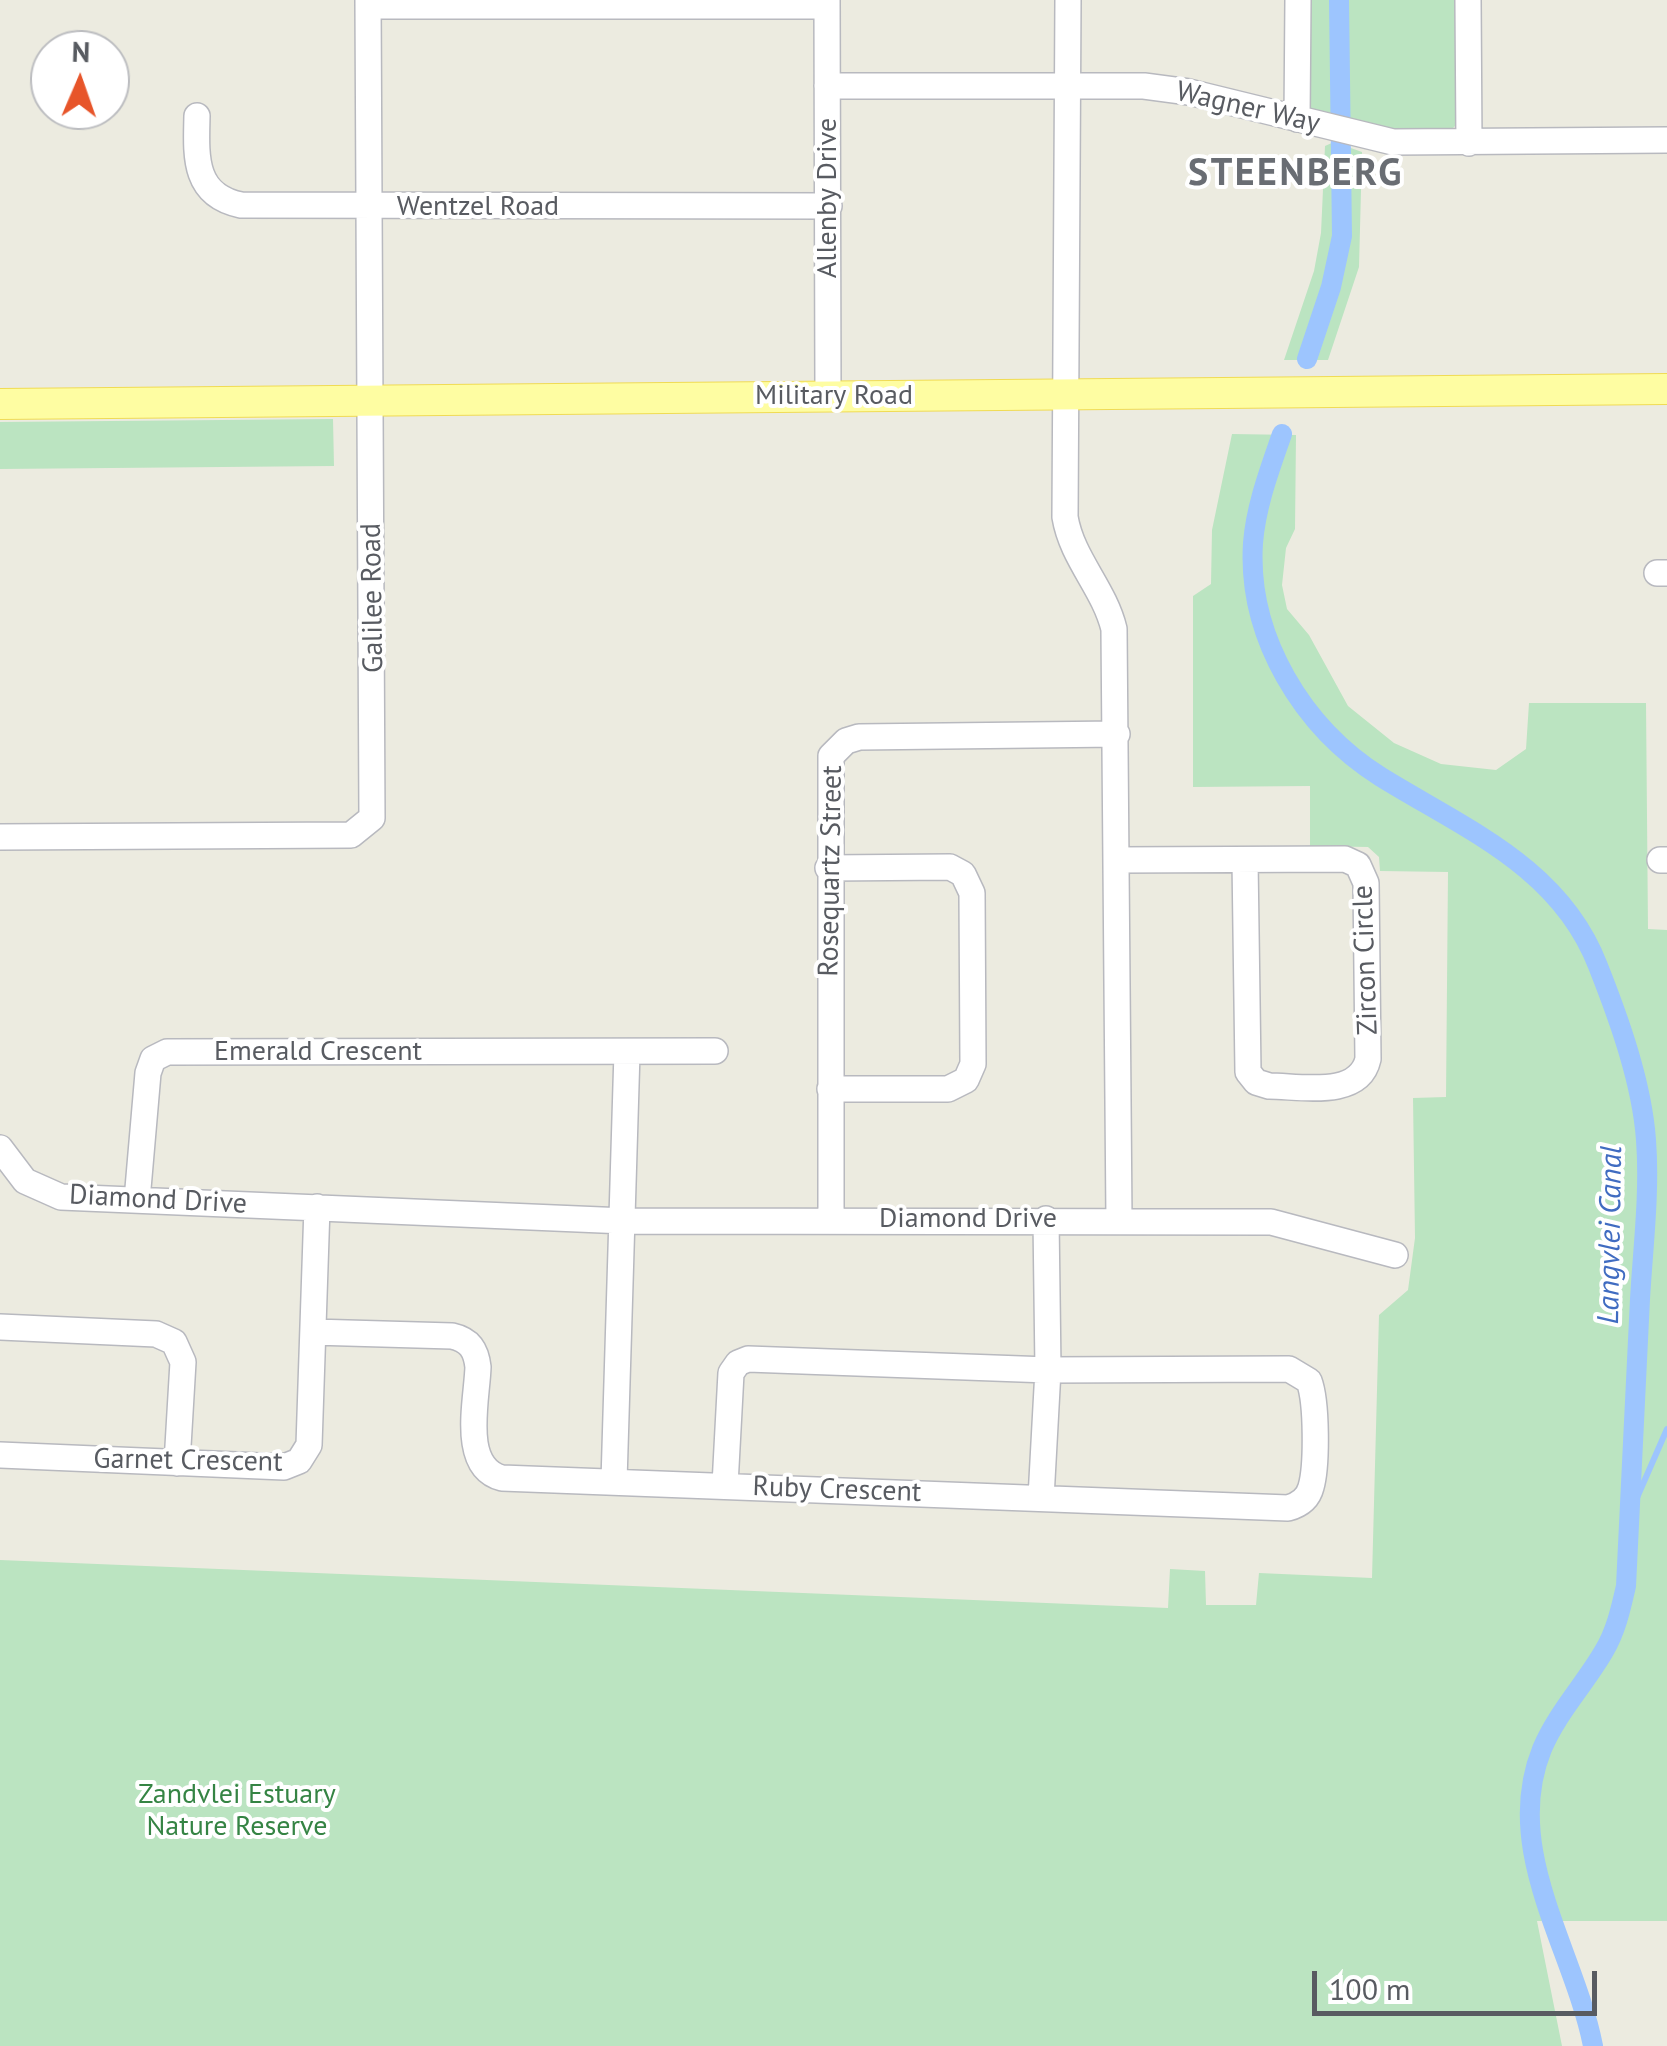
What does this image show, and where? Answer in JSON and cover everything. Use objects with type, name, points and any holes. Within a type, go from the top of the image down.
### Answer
[{"type":"main road","name":"Military Road","points":[[0,404],[1667,388]]},
{"type":"street","points":[[1068,0],[1065,517],[1074,551],[1114,629],[1118,1220]]},
{"type":"street","points":[[1297,118],[1298,0]]},
{"type":"street","points":[[1468,0],[1469,142]]},
{"type":"street","points":[[368,3],[827,3]]},
{"type":"street","name":"Galilee Road","points":[[0,837],[351,835],[364,828],[374,803],[368,3]]},
{"type":"street","name":"Allenby Drive","points":[[827,3],[828,396]]},
{"type":"street","name":"Wagner Way","points":[[827,86],[1166,88],[1394,142],[1667,140]]},
{"type":"street","name":"Wentzel Road","points":[[197,116],[198,172],[214,194],[226,202],[367,208],[829,206]]},
{"type":"street","name":"Rosequartz Street","points":[[831,1219],[828,767],[837,747],[846,740],[1117,734]]},
{"type":"street","name":"Zircon Circle","points":[[1118,860],[1345,859],[1363,870],[1368,1060],[1363,1075],[1352,1083],[1269,1086],[1256,1082],[1248,1072],[1244,860]]},
{"type":"street","points":[[828,868],[950,867],[966,877],[972,893],[973,1064],[966,1080],[948,1089],[830,1090]]},
{"type":"street","name":"Emerald Crescent","points":[[138,1200],[148,1073],[153,1060],[167,1052],[715,1051]]},
{"type":"street","points":[[614,1480],[628,1052]]},
{"type":"street","name":"Diamond Drive","points":[[0,1148],[19,1175],[47,1193],[138,1200],[625,1221],[1271,1222],[1395,1255]]},
{"type":"street","name":"Garnet Crescent","points":[[0,1455],[284,1467],[305,1455],[317,1207]]},
{"type":"street","points":[[1040,1498],[1048,1370],[1046,1219]]},
{"type":"street","points":[[0,1327],[156,1334],[174,1342],[183,1362],[177,1462]]},
{"type":"street","name":"Ruby Crescent","points":[[313,1332],[458,1337],[477,1355],[475,1445],[483,1467],[502,1478],[1288,1508],[1304,1500],[1312,1484],[1314,1396],[1309,1382],[1294,1370],[1048,1370]]},
{"type":"street","points":[[725,1485],[731,1373],[744,1360],[1048,1370]]},
{"type":"green space","points":[[1305,0],[1460,0],[1456,125],[1451,130],[1399,134],[1314,112],[1306,104]]},
{"type":"green space","points":[[1334,142],[1362,152],[1359,267],[1328,360],[1284,360],[1314,271],[1321,233],[1325,146]]},
{"type":"green space","points":[[333,419],[334,466],[0,469],[0,422]]},
{"type":"green space","name":"Zandvlei Estuary Nature Reserve","points":[[1232,434],[1296,435],[1295,529],[1286,548],[1282,585],[1287,609],[1309,635],[1348,706],[1394,743],[1441,764],[1496,770],[1526,749],[1529,703],[1646,703],[1648,929],[1667,930],[1667,1921],[1537,1921],[1562,2046],[0,2046],[0,1560],[1168,1608],[1170,1569],[1205,1571],[1206,1605],[1256,1605],[1259,1573],[1372,1578],[1379,1315],[1408,1290],[1415,1238],[1413,1098],[1446,1097],[1448,872],[1380,871],[1379,857],[1368,847],[1310,846],[1310,786],[1193,787],[1193,596],[1211,584],[1212,530]]},
{"type":"waterway","name":"Langvlei Canal","points":[[1307,359],[1331,287],[1342,236],[1339,0]]},
{"type":"waterway","name":"Langvlei Canal","points":[[1282,434],[1260,501],[1253,543],[1260,612],[1286,677],[1327,733],[1353,757],[1507,854],[1560,902],[1598,966],[1640,1096],[1646,1140],[1647,1199],[1626,1586],[1608,1643],[1542,1749],[1532,1787],[1530,1824],[1545,1899],[1593,2046]]},
{"type":"waterway","points":[[1629,1516],[1667,1429]]},
{"type":"district","name":"STEENBERG","points":[[1296,174]]}]
